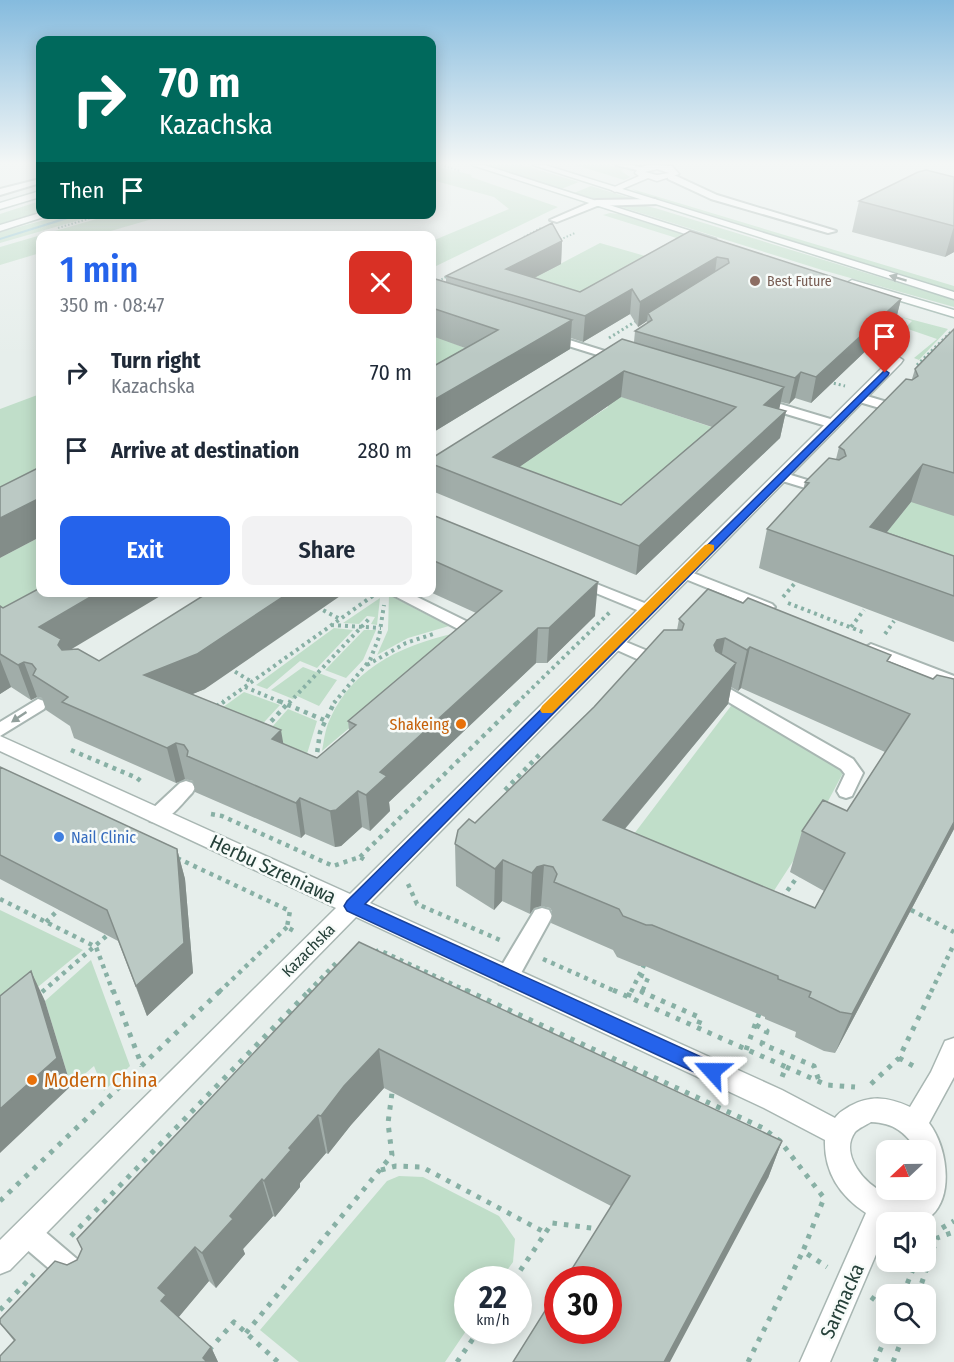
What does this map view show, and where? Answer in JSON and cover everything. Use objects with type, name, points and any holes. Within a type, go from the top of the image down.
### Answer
[{"type":"street","points":[[677,229],[722,243]]},
{"type":"street","points":[[739,229],[954,296]]},
{"type":"street","points":[[844,281],[954,314]]},
{"type":"street","name":"Kazachska","points":[[0,1260],[782,476],[833,424],[854,392],[904,360]]},
{"type":"street","name":"Herbu Szreniawa","points":[[0,743],[165,809],[353,906],[774,1099],[838,1133]]},
{"type":"street","points":[[915,1124],[940,1080],[954,1049]]},
{"type":"street","points":[[869,1110],[884,1110],[900,1115],[915,1124],[935,1149],[948,1180],[929,1203],[915,1209],[899,1211],[883,1207],[865,1197],[850,1183],[840,1166],[836,1149],[838,1133],[850,1118],[869,1110]]},
{"type":"street","name":"Sarmacka","points":[[815,1362],[883,1207]]},
{"type":"lane","points":[[823,229],[831,231]]},
{"type":"lane","points":[[538,334],[609,351],[627,361]]},
{"type":"lane","points":[[586,366],[609,351]]},
{"type":"lane","points":[[854,392],[900,410]]},
{"type":"lane","points":[[748,398],[833,424]]},
{"type":"lane","points":[[782,476],[828,492]]},
{"type":"lane","points":[[683,573],[778,611]]},
{"type":"lane","points":[[570,577],[647,609]]},
{"type":"lane","points":[[390,597],[466,627]]},
{"type":"lane","points":[[864,639],[954,682]]},
{"type":"lane","points":[[614,642],[667,666]]},
{"type":"lane","points":[[716,687],[846,764],[854,773],[846,791]]},
{"type":"lane","points":[[0,730],[38,705]]},
{"type":"lane","points":[[165,809],[186,788]]},
{"type":"lane","points":[[507,977],[542,916]]},
{"type":"lane","points":[[27,1233],[87,1284]]},
{"type":"path","points":[[551,244],[582,229]]},
{"type":"path","points":[[517,241],[538,230]]},
{"type":"path","points":[[436,282],[453,273]]},
{"type":"path","points":[[609,351],[600,344],[639,320]]},
{"type":"path","points":[[904,360],[921,361]]},
{"type":"path","points":[[820,380],[854,392]]},
{"type":"path","points":[[795,583],[781,600],[851,627],[864,639]]},
{"type":"path","points":[[212,710],[371,597]]},
{"type":"path","points":[[366,666],[390,597]]},
{"type":"path","points":[[315,606],[340,619]]},
{"type":"path","points":[[851,627],[864,610]]},
{"type":"path","points":[[264,729],[369,619]]},
{"type":"path","points":[[881,639],[894,621]]},
{"type":"path","points":[[331,625],[381,628]]},
{"type":"path","points":[[316,763],[317,744],[324,720],[342,691],[366,666],[393,650],[426,635],[466,627]]},
{"type":"path","points":[[226,667],[252,682]]},
{"type":"path","points":[[244,687],[324,720]]},
{"type":"path","points":[[63,746],[137,778],[154,794],[165,809],[222,816],[333,866],[360,857],[407,884],[417,904],[827,1085],[856,1088],[865,1086],[880,1077],[899,1058],[954,944]]},
{"type":"path","points":[[316,763],[324,753]]},
{"type":"path","points":[[309,758],[316,763]]},
{"type":"path","points":[[0,1201],[287,927],[290,911],[172,855]]},
{"type":"path","points":[[779,902],[798,876]]},
{"type":"path","points":[[0,899],[96,947],[142,1066]]},
{"type":"path","points":[[46,922],[68,900]]},
{"type":"path","points":[[911,910],[954,932]]},
{"type":"path","points":[[287,927],[338,961]]},
{"type":"path","points":[[35,998],[114,929]]},
{"type":"path","points":[[369,953],[379,951],[763,1128],[780,1141],[824,1198],[803,1251],[748,1362]]},
{"type":"path","points":[[0,1310],[338,961],[348,959]]},
{"type":"path","points":[[628,997],[644,965]]},
{"type":"path","points":[[640,975],[648,978],[642,992],[701,1018],[697,1028]]},
{"type":"path","points":[[746,1050],[760,1011]]},
{"type":"path","points":[[756,1025],[767,1031],[762,1044],[814,1066],[819,1082]]},
{"type":"path","points":[[763,1128],[786,1067]]},
{"type":"path","points":[[246,1333],[392,1155],[388,1123],[392,1093]]},
{"type":"path","points":[[380,1170],[396,1166],[422,1167],[546,1233]]},
{"type":"path","points":[[524,1266],[552,1223],[611,1231]]},
{"type":"path","points":[[922,1284],[938,1238],[954,1232]]},
{"type":"path","points":[[803,1251],[876,1301]]},
{"type":"path","points":[[203,1358],[234,1322],[278,1362]]},
{"type":"path","points":[[457,1362],[469,1344]]},
{"type":"path","points":[[875,1362],[882,1344]]},
{"type":"path","points":[[893,1362],[900,1344]]},
{"type":"green space","points":[[13,229],[50,229],[0,243],[0,232]]},
{"type":"green space","points":[[63,229],[119,229],[111,231],[55,231]]},
{"type":"green space","points":[[462,229],[513,229],[436,266],[436,239]]},
{"type":"green space","points":[[646,229],[665,229],[754,257],[750,261]]},
{"type":"green space","points":[[690,229],[722,229],[954,300],[954,307],[822,270]]},
{"type":"green space","points":[[753,229],[763,229],[954,286],[954,291]]},
{"type":"green space","points":[[36,237],[36,254],[0,265],[0,247]]},
{"type":"green space","points":[[600,243],[673,264],[616,294],[505,293]]},
{"type":"green space","points":[[902,317],[948,329],[919,360],[914,358],[937,339],[905,328],[912,321]]},
{"type":"green space","points":[[436,336],[467,349],[436,392]]},
{"type":"green space","points":[[607,392],[732,434],[618,534],[514,470],[566,435],[568,430],[571,431],[608,407]]},
{"type":"green space","points":[[36,396],[36,472],[0,489],[0,409]]},
{"type":"green space","points":[[923,487],[954,516],[954,601],[859,566]]},
{"type":"green space","points":[[36,539],[36,596],[0,637],[0,558]]},
{"type":"green space","points":[[389,597],[449,626],[408,638],[377,655],[388,630]]},
{"type":"green space","points":[[380,598],[377,625],[371,624],[375,617],[367,616],[359,624],[343,623]]},
{"type":"green space","points":[[334,628],[353,630],[317,668],[300,661],[267,689],[256,685]]},
{"type":"green space","points":[[364,630],[376,630],[363,660],[346,678],[325,670]]},
{"type":"green space","points":[[465,631],[322,751],[328,723],[340,700],[369,670],[404,649]]},
{"type":"green space","points":[[303,667],[337,680],[319,706],[297,696],[293,699],[271,690]]},
{"type":"green space","points":[[244,692],[280,705],[255,732],[212,715]]},
{"type":"green space","points":[[734,702],[830,761],[843,773],[810,835],[755,920],[615,859]]},
{"type":"green space","points":[[288,709],[317,721],[307,754],[264,736]]},
{"type":"green space","points":[[0,910],[83,950],[0,1018]]},
{"type":"green space","points":[[91,960],[130,1066],[104,1091],[94,1066],[71,1086],[45,1001]]},
{"type":"green space","points":[[399,1176],[423,1177],[499,1216],[515,1239],[513,1262],[510,1266],[454,1266],[454,1344],[457,1344],[445,1362],[299,1362],[260,1330],[387,1181]]},
{"type":"building","points":[[541,229],[555,229],[562,241],[506,269],[580,292],[690,231],[901,299],[816,377],[801,372],[795,378],[635,331],[652,320],[648,313],[729,263],[728,259],[717,257],[640,302],[632,289],[585,316],[446,276]]},
{"type":"building","points":[[436,279],[572,320],[436,399],[436,365],[498,330],[436,309]]},
{"type":"building","points":[[954,329],[954,473],[923,464],[870,527],[954,556],[954,596],[767,529],[809,483],[805,482],[829,458],[839,460],[846,456],[844,450],[839,447],[906,379],[912,380],[918,376],[915,369]]},
{"type":"building","points":[[622,339],[784,387],[764,405],[786,411],[639,546],[436,466],[436,455]],"holes":[[[624,371],[736,407],[621,505],[493,457]]]},
{"type":"building","points":[[36,469],[36,500],[0,518],[0,487]]},
{"type":"building","points":[[436,516],[598,582],[549,628],[538,628],[380,772],[387,776],[366,795],[358,791],[336,810],[330,811],[300,798],[296,803],[187,756],[188,751],[184,745],[176,743],[167,748],[62,702],[68,697],[33,675],[36,669],[32,664],[24,662],[18,665],[0,654],[0,606],[3,608],[36,590],[36,597],[90,597],[39,627],[61,639],[58,645],[62,650],[78,649],[99,661],[201,597],[282,597],[197,654],[144,675],[281,730],[272,739],[317,758],[356,725],[348,721],[502,591],[436,562]]},
{"type":"building","points":[[708,589],[743,603],[748,598],[891,655],[887,661],[933,679],[937,675],[954,679],[954,822],[852,1014],[840,1012],[809,997],[811,992],[778,979],[778,976],[652,925],[623,916],[619,909],[554,882],[557,874],[553,867],[544,865],[537,867],[532,873],[503,860],[495,869],[455,844],[458,830],[469,819],[475,823],[594,707],[664,630],[682,630],[684,624],[679,619]],"holes":[[[725,638],[747,650],[750,647],[910,714],[847,811],[823,800],[802,831],[845,853],[815,908],[603,820],[736,663],[716,651],[714,645],[717,640]]]},
{"type":"building","points":[[0,767],[177,849],[184,943],[136,986],[107,910],[0,855]]},
{"type":"building","points":[[359,942],[782,1141],[664,1362],[513,1362],[524,1344],[532,1344],[532,1332],[544,1312],[544,1344],[622,1344],[622,1266],[574,1266],[630,1176],[379,1049],[344,1086],[321,1116],[318,1115],[289,1148],[291,1150],[264,1181],[262,1179],[230,1216],[233,1219],[202,1253],[195,1247],[158,1288],[166,1295],[161,1301],[211,1347],[203,1358],[207,1362],[0,1362],[0,1356],[15,1340],[0,1323],[0,1319],[55,1261],[67,1265],[77,1260],[82,1249],[77,1239]]},
{"type":"building","points":[[31,971],[57,1058],[0,1109],[0,996]]},
{"type":"waterway","points":[[0,239],[34,229]]},
{"type":"slow traffic","points":[[547,710],[709,547]]},
{"type":"place","name":"Best Future","points":[[755,281]]},
{"type":"place","name":"Shakeing","points":[[461,724]]},
{"type":"place","name":"Nail Clinic","points":[[59,837]]},
{"type":"place","name":"Modern China","points":[[32,1080]]},
{"type":"route","points":[[712,1071],[353,906],[885,373]]}]
